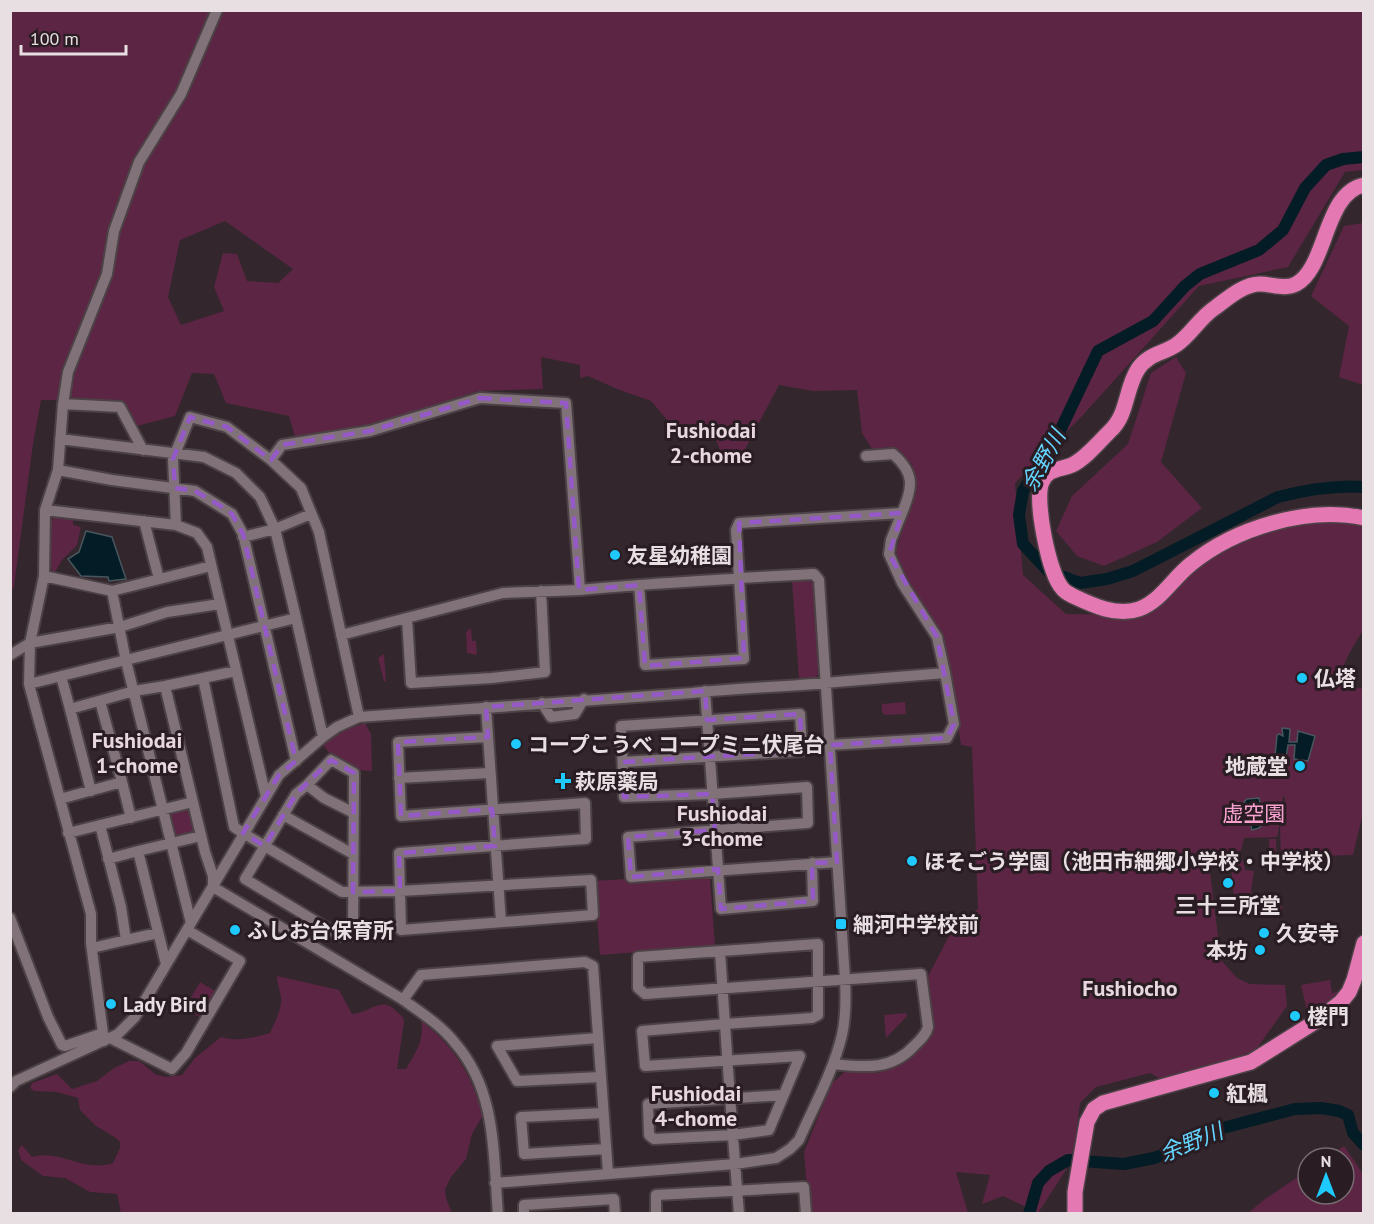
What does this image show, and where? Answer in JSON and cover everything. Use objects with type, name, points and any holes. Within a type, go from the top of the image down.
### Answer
[{"type":"highway","points":[[1364,185],[1347,192],[1303,279],[1290,286],[1253,285],[1213,308],[1174,346],[1153,354],[1141,365],[1133,380],[1120,419],[1076,462],[1048,473],[1040,484],[1039,503],[1043,534],[1058,583],[1062,589],[1073,596],[1119,612],[1139,609],[1159,596],[1190,565],[1221,543],[1247,531],[1280,521],[1318,516],[1364,518]]},
{"type":"highway","points":[[1075,1214],[1078,1169],[1087,1122],[1094,1109],[1103,1103],[1251,1062],[1318,1020],[1341,1002],[1354,980],[1364,943]]},
{"type":"street","points":[[106,1037],[92,948],[91,914],[29,684],[30,643],[44,576],[45,510],[58,470],[68,372],[107,274],[114,231],[139,162],[182,93],[217,10]]},
{"type":"street","points":[[271,460],[282,445],[370,431],[480,399],[566,403],[579,590]]},
{"type":"street","points":[[63,404],[120,407],[143,450]]},
{"type":"street","points":[[176,525],[173,459],[190,417],[227,427],[271,460],[301,488],[319,532],[359,717]]},
{"type":"street","points":[[60,439],[204,458],[236,473],[260,497],[275,529],[323,737]]},
{"type":"street","points":[[830,745],[947,738],[954,724],[937,637],[902,583],[889,554],[891,540],[911,486],[906,466],[893,454],[866,456]]},
{"type":"street","points":[[58,470],[195,491],[232,514],[243,537],[296,761]]},
{"type":"street","points":[[45,510],[176,525],[197,533],[207,547],[266,797]]},
{"type":"street","points":[[639,585],[645,665],[744,659],[736,530],[739,523],[902,513]]},
{"type":"street","points":[[243,537],[275,529],[312,514]]},
{"type":"street","points":[[144,521],[159,579]]},
{"type":"street","points":[[44,576],[112,591],[211,566]]},
{"type":"street","points":[[341,635],[503,593],[814,574],[819,580],[846,1008],[842,1034],[833,1064],[799,1140],[776,1158],[735,1164],[495,1183]]},
{"type":"street","points":[[106,1037],[172,1069],[186,1053],[240,961],[189,926],[126,661],[112,591]]},
{"type":"street","points":[[407,618],[411,683],[545,672],[541,591]]},
{"type":"street","points":[[10,655],[30,643],[120,627],[167,612],[220,604]]},
{"type":"street","points":[[29,684],[296,618]]},
{"type":"street","points":[[70,709],[134,692],[236,671]]},
{"type":"street","points":[[10,918],[48,1017],[62,1045],[118,1034],[135,1017],[279,776],[323,737],[337,727],[359,717],[542,703],[551,717],[575,714],[584,699],[945,673]]},
{"type":"street","points":[[62,676],[91,790]]},
{"type":"street","points":[[202,678],[234,826],[243,833],[342,892],[400,891],[591,880],[593,915],[401,930],[400,891],[399,853],[586,839],[585,803],[401,816],[398,742],[488,737]]},
{"type":"street","points":[[165,686],[201,836],[213,876],[213,887]]},
{"type":"street","points":[[705,691],[721,909],[813,901],[812,863]]},
{"type":"street","points":[[100,700],[131,818]]},
{"type":"street","points":[[486,707],[501,922]]},
{"type":"street","points":[[623,762],[802,751],[800,714],[621,726],[624,797],[712,794],[807,787],[808,823],[628,837],[632,877],[837,862]]},
{"type":"street","points":[[331,760],[354,773],[353,934],[340,936],[245,879],[296,794],[308,785],[331,760]]},
{"type":"street","points":[[399,778],[490,773]]},
{"type":"street","points":[[60,799],[122,782]]},
{"type":"street","points":[[308,785],[324,798],[354,813]]},
{"type":"street","points":[[68,833],[193,802]]},
{"type":"street","points":[[283,814],[353,854]]},
{"type":"street","points":[[100,825],[121,908],[126,940]]},
{"type":"street","points":[[108,859],[201,836]]},
{"type":"street","points":[[138,851],[166,964]]},
{"type":"street","points":[[213,887],[403,1000],[455,1042],[472,1067],[488,1107],[492,1127],[498,1214]]},
{"type":"street","points":[[92,948],[158,933]]},
{"type":"street","points":[[783,1095],[648,1104],[649,1135],[654,1139],[733,1135],[769,1130],[800,1056],[645,1066],[642,1030],[812,1018],[818,1015],[819,981],[818,944],[638,957],[638,988],[645,994],[723,988],[819,981],[845,979],[921,974],[928,1027],[926,1033],[905,1056],[875,1067],[833,1064]]},
{"type":"street","points":[[720,952],[738,1214]]},
{"type":"street","points":[[403,1000],[421,975],[585,962],[593,966],[608,1173]]},
{"type":"street","points":[[10,1087],[16,1081],[106,1037]]},
{"type":"street","points":[[598,1038],[497,1046],[517,1081],[601,1077]]},
{"type":"street","points":[[603,1113],[521,1117],[524,1154],[606,1149]]},
{"type":"street","points":[[656,1214],[656,1195],[804,1187],[806,1214]]},
{"type":"street","points":[[524,1214],[524,1205],[614,1199],[615,1214]]},
{"type":"highlighted area","points":[[480,398],[566,403],[579,590],[639,585],[645,666],[744,658],[739,523],[902,513],[889,554],[937,637],[954,724],[947,738],[830,745],[837,862],[812,863],[813,901],[721,909],[718,869],[631,877],[628,837],[715,830],[712,794],[624,797],[623,762],[802,751],[800,714],[707,720],[705,691],[486,707],[488,737],[398,742],[401,816],[492,809],[495,846],[399,853],[400,891],[353,892],[354,773],[331,760],[296,794],[265,846],[243,833],[279,775],[296,761],[243,534],[232,514],[219,505],[195,491],[175,488],[173,459],[190,417],[227,427],[271,460],[282,445],[370,431]]},
{"type":"green space","name":"虚空園","points":[[10,11],[1363,11],[1363,170],[1345,172],[1288,267],[1199,286],[1083,415],[1015,483],[1023,575],[1066,614],[1132,615],[1201,563],[1256,534],[1313,522],[1363,522],[1363,630],[1338,678],[1334,681],[1363,689],[1363,813],[1353,855],[1320,856],[1312,854],[1320,860],[1301,861],[1298,864],[1296,864],[1295,857],[1293,860],[1281,857],[1280,828],[1285,798],[1283,796],[1278,835],[1276,837],[1244,838],[1241,851],[1221,853],[1214,848],[1210,872],[1221,960],[1237,978],[1250,984],[1285,985],[1287,1006],[1255,1051],[1163,1080],[1150,1073],[1096,1087],[1080,1103],[1073,1159],[1038,1213],[1003,1196],[982,1204],[990,1175],[956,1172],[968,1213],[809,1213],[804,1152],[832,1083],[847,1070],[878,1073],[906,1060],[921,1047],[934,1025],[928,976],[956,923],[978,909],[972,747],[961,745],[941,632],[904,579],[896,551],[915,486],[912,464],[892,447],[872,449],[862,433],[857,390],[813,391],[779,385],[743,453],[721,453],[715,437],[673,427],[651,401],[588,376],[580,378],[580,365],[541,357],[543,389],[478,391],[370,426],[295,437],[289,416],[226,403],[214,374],[192,373],[175,416],[137,426],[118,400],[41,400],[14,586],[11,593]],"holes":[[[225,221],[293,269],[278,283],[247,281],[237,254],[223,253],[214,287],[224,311],[181,325],[168,297],[180,240]]]},
{"type":"green space","points":[[1364,223],[1363,385],[1339,377],[1349,326],[1311,296],[1344,226]]},
{"type":"green space","points":[[1176,357],[1186,373],[1161,462],[1202,508],[1157,542],[1104,566],[1077,556],[1056,531],[1072,496],[1128,444],[1151,373]]},
{"type":"green space","points":[[55,515],[73,517],[73,525],[81,527],[77,545],[62,560],[54,574],[51,569],[51,522]]},
{"type":"green space","points":[[808,580],[814,584],[820,672],[816,677],[799,678],[792,581]]},
{"type":"green space","points":[[471,628],[472,641],[476,641],[477,655],[467,653],[466,632]]},
{"type":"green space","points":[[384,654],[386,682],[378,658]]},
{"type":"green space","points":[[905,702],[906,714],[885,715],[882,712],[882,704]]},
{"type":"green space","points":[[365,723],[371,734],[372,771],[344,764],[323,745],[345,730]]},
{"type":"green space","points":[[188,807],[191,809],[196,830],[194,833],[177,838],[174,836],[168,815],[170,811]]},
{"type":"green space","points":[[1269,839],[1276,839],[1277,867],[1270,867]]},
{"type":"green space","points":[[1243,860],[1245,870],[1254,871],[1251,891],[1256,903],[1256,915],[1248,915],[1244,907],[1235,905],[1233,888],[1236,884],[1233,883],[1230,862]]},
{"type":"green space","points":[[706,874],[710,879],[715,946],[600,955],[594,881]]},
{"type":"green space","points":[[1268,895],[1276,895],[1281,899],[1282,910],[1278,911],[1277,915],[1263,915]]},
{"type":"green space","points":[[277,976],[339,990],[352,1014],[380,1005],[391,1006],[401,1015],[404,1022],[397,1069],[406,1069],[416,1052],[422,1034],[421,1021],[452,1051],[467,1074],[483,1115],[472,1134],[466,1159],[451,1177],[445,1189],[452,1213],[121,1213],[117,1194],[90,1192],[65,1178],[43,1176],[21,1160],[18,1150],[22,1145],[32,1157],[53,1156],[91,1165],[113,1163],[120,1148],[120,1142],[96,1126],[80,1110],[78,1098],[57,1092],[34,1091],[30,1088],[32,1083],[57,1074],[72,1089],[97,1081],[114,1068],[129,1061],[139,1061],[155,1074],[166,1077],[182,1075],[195,1058],[221,1037],[252,1038],[270,1033],[281,1004]]},
{"type":"green space","points":[[1330,980],[1332,993],[1341,991],[1330,1003],[1308,1015],[1301,985]]},
{"type":"green space","points":[[200,982],[216,994],[202,1016],[199,1017],[185,1008]]},
{"type":"green space","points":[[906,1013],[907,1016],[886,1038],[884,1015]]},
{"type":"green space","points":[[1356,1164],[1363,1174],[1363,1213],[1248,1213],[1296,1178],[1296,1206],[1356,1206]]},
{"type":"water","points":[[86,531],[112,537],[126,579],[109,581],[108,577],[81,576],[68,559],[79,552]]},
{"type":"water","points":[[1282,728],[1290,729],[1289,742],[1297,742],[1298,731],[1315,736],[1308,761],[1294,759],[1295,745],[1288,745],[1286,758],[1275,756],[1277,735],[1283,736]]},
{"type":"water","points":[[1259,798],[1264,823],[1252,830],[1250,822],[1242,822],[1249,813],[1249,808],[1244,802],[1247,799]]},
{"type":"waterway","name":"余野川","points":[[1364,157],[1343,159],[1326,165],[1305,188],[1283,230],[1259,250],[1200,274],[1185,286],[1153,321],[1098,351],[1058,435],[1023,491],[1019,515],[1023,544],[1048,571],[1080,583],[1107,579],[1133,571],[1278,497],[1320,489],[1364,487]]},
{"type":"waterway","name":"余野川","points":[[1029,1214],[1038,1183],[1049,1171],[1068,1160],[1124,1164],[1154,1158],[1190,1145],[1223,1128],[1295,1109],[1321,1108],[1348,1115],[1353,1133],[1364,1145]]},
{"type":"place","name":"友星幼稚園","points":[[615,555]]},
{"type":"place","name":"仏塔","points":[[1302,678]]},
{"type":"place","name":"コープこうべ コープミニ伏尾台","points":[[516,744]]},
{"type":"place","name":"地蔵堂","points":[[1300,766]]},
{"type":"place","name":"萩原薬局","points":[[563,781]]},
{"type":"place","name":"ほそごう学園（池田市細郷小学校・中学校）","points":[[912,861]]},
{"type":"place","name":"三十三所堂","points":[[1228,883]]},
{"type":"place","name":"細河中学校前","points":[[841,924]]},
{"type":"place","name":"ふしお台保育所","points":[[235,930]]},
{"type":"place","name":"久安寺","points":[[1264,933]]},
{"type":"place","name":"本坊","points":[[1260,950]]},
{"type":"place","name":"Lady Bird","points":[[111,1004]]},
{"type":"place","name":"楼門","points":[[1295,1016]]},
{"type":"place","name":"紅楓","points":[[1214,1093]]},
{"type":"district","name":"Fushiodai 2-chome","points":[[711,443]]},
{"type":"district","name":"Fushiodai 1-chome","points":[[137,752]]},
{"type":"district","name":"Fushiodai 3-chome","points":[[722,826]]},
{"type":"district","name":"Fushiocho","points":[[1130,988]]},
{"type":"district","name":"Fushiodai 4-chome","points":[[696,1106]]}]
